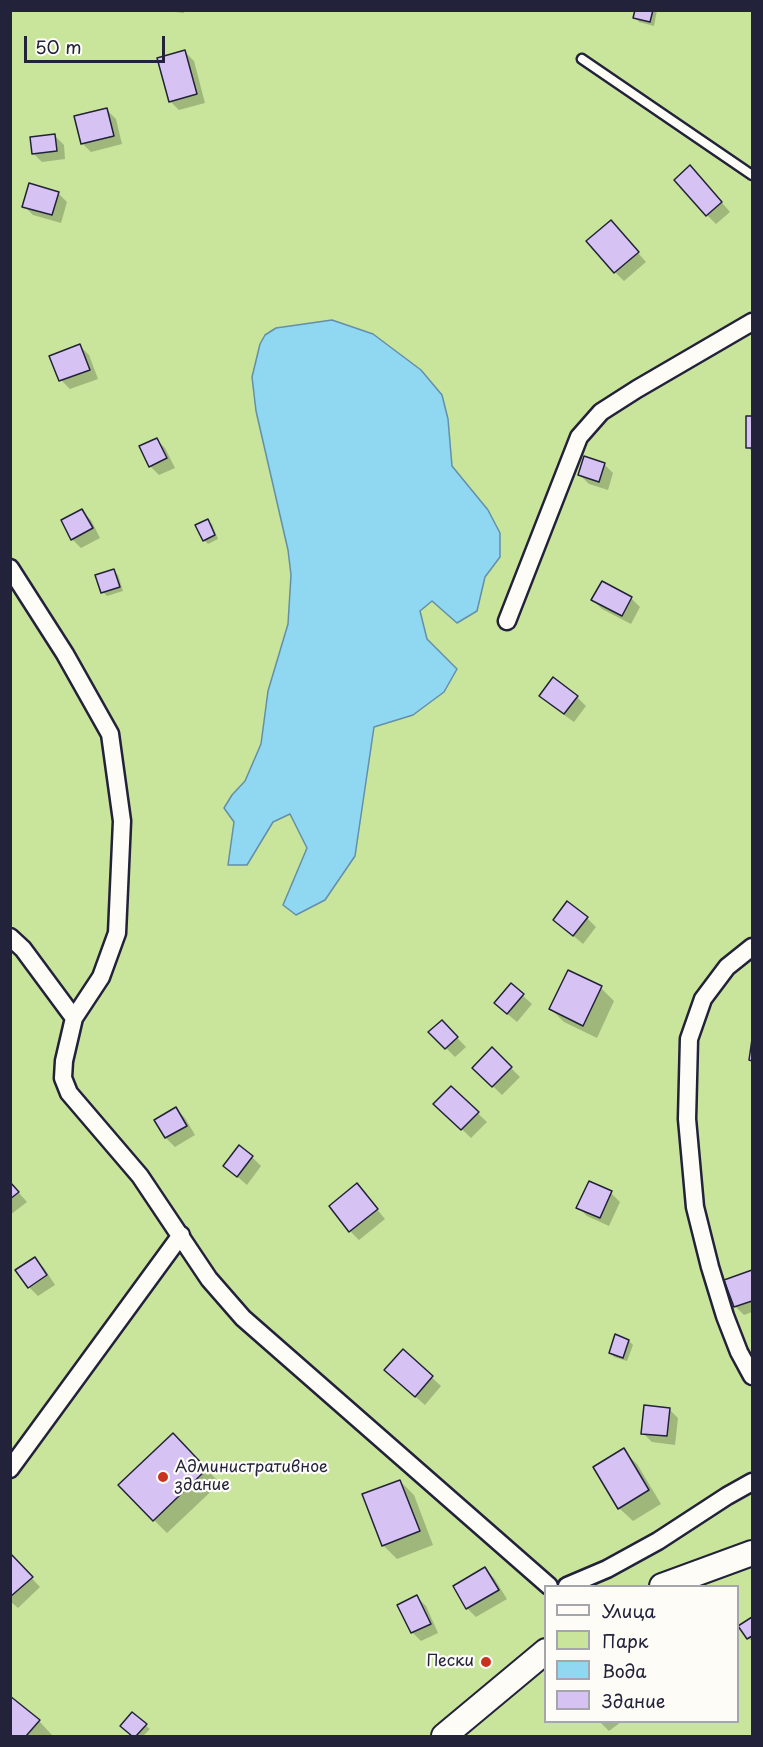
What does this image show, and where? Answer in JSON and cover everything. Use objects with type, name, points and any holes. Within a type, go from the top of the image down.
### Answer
[{"type":"main road","points":[[667,1585],[753,1553]]},
{"type":"main road","points":[[444,1737],[544,1653]]},
{"type":"street","points":[[507,621],[579,437],[601,412],[753,322]]},
{"type":"street","points":[[10,568],[65,654],[110,734],[122,821],[117,933],[101,977],[74,1018],[64,1061],[63,1078],[69,1093],[140,1176],[209,1278],[243,1318],[547,1585]]},
{"type":"street","points":[[10,937],[23,949],[74,1018]]},
{"type":"street","points":[[753,946],[727,967],[703,999],[689,1039],[687,1119],[695,1207],[710,1267],[738,1352],[753,1376]]},
{"type":"street","points":[[10,1469],[181,1235]]},
{"type":"street","points":[[571,1585],[607,1569],[658,1541],[727,1496],[753,1482]]},
{"type":"lane","points":[[582,59],[753,175]]},
{"type":"green space","points":[[11,11],[752,11],[752,1736],[11,1736]]},
{"type":"water","points":[[332,320],[373,334],[421,370],[442,395],[448,419],[452,466],[488,510],[500,533],[500,557],[485,577],[477,611],[457,623],[432,601],[420,611],[427,639],[457,669],[444,692],[413,715],[374,727],[355,856],[325,900],[296,915],[283,905],[307,848],[290,814],[273,822],[247,865],[228,865],[234,822],[224,808],[245,781],[261,744],[268,691],[288,624],[291,575],[288,550],[256,411],[252,377],[260,344],[265,335],[276,328]]},
{"type":"building","points":[[635,10],[653,10],[650,22],[633,18]]},
{"type":"building","points":[[185,50],[197,94],[169,102],[157,58]]},
{"type":"building","points":[[107,108],[114,136],[81,144],[74,116]]},
{"type":"building","points":[[55,134],[57,151],[32,154],[30,137]]},
{"type":"building","points":[[690,165],[722,202],[706,216],[674,180]]},
{"type":"building","points":[[29,183],[59,192],[52,215],[22,207]]},
{"type":"building","points":[[611,220],[639,252],[614,273],[586,241]]},
{"type":"building","points":[[80,344],[90,370],[59,381],[49,356]]},
{"type":"building","points":[[746,416],[752,416],[752,448],[746,448]]},
{"type":"building","points":[[157,438],[167,458],[149,467],[139,446]]},
{"type":"building","points":[[584,456],[605,463],[599,482],[578,475]]},
{"type":"building","points":[[82,509],[93,528],[71,540],[61,520]]},
{"type":"building","points":[[208,519],[215,535],[203,541],[195,525]]},
{"type":"building","points":[[114,569],[120,587],[101,593],[95,575]]},
{"type":"building","points":[[602,581],[632,597],[622,616],[591,600]]},
{"type":"building","points":[[553,677],[578,696],[564,714],[539,696]]},
{"type":"building","points":[[567,901],[588,917],[573,936],[553,920]]},
{"type":"building","points":[[568,970],[602,986],[583,1026],[549,1009]]},
{"type":"building","points":[[511,983],[524,994],[507,1014],[494,1003]]},
{"type":"building","points":[[442,1020],[458,1037],[445,1049],[428,1032]]},
{"type":"building","points":[[752,1039],[752,1061],[749,1060]]},
{"type":"building","points":[[492,1047],[512,1067],[492,1087],[472,1068]]},
{"type":"building","points":[[451,1086],[479,1112],[461,1130],[433,1104]]},
{"type":"building","points":[[176,1107],[187,1126],[165,1138],[154,1120]]},
{"type":"building","points":[[239,1145],[253,1156],[237,1177],[223,1166]]},
{"type":"building","points":[[589,1181],[612,1191],[600,1218],[576,1208]]},
{"type":"building","points":[[10,1182],[19,1192],[10,1199]]},
{"type":"building","points":[[357,1183],[378,1209],[349,1232],[329,1206]]},
{"type":"building","points":[[35,1257],[47,1275],[28,1288],[15,1270]]},
{"type":"building","points":[[752,1270],[752,1301],[734,1307],[724,1280]]},
{"type":"building","points":[[615,1334],[629,1340],[623,1358],[609,1353]]},
{"type":"building","points":[[403,1349],[433,1376],[415,1397],[384,1370]]},
{"type":"building","points":[[644,1405],[670,1408],[667,1436],[641,1434]]},
{"type":"building","name":"Административное здание","points":[[173,1433],[207,1469],[153,1521],[118,1485]]},
{"type":"building","points":[[624,1448],[649,1490],[618,1509],[593,1467]]},
{"type":"building","points":[[400,1480],[420,1531],[382,1546],[362,1494]]},
{"type":"building","points":[[10,1553],[33,1577],[10,1597]]},
{"type":"building","points":[[485,1567],[499,1590],[466,1609],[453,1586]]},
{"type":"building","points":[[417,1595],[431,1624],[411,1633],[397,1605]]},
{"type":"building","points":[[752,1617],[752,1636],[747,1639],[739,1625]]},
{"type":"building","points":[[10,1696],[40,1720],[26,1736],[10,1736]]},
{"type":"building","points":[[132,1712],[147,1724],[136,1736],[132,1736],[120,1726]]},
{"type":"place","name":"Административное здание","points":[[163,1477]]},
{"type":"place","name":"Пески","points":[[486,1662]]}]
